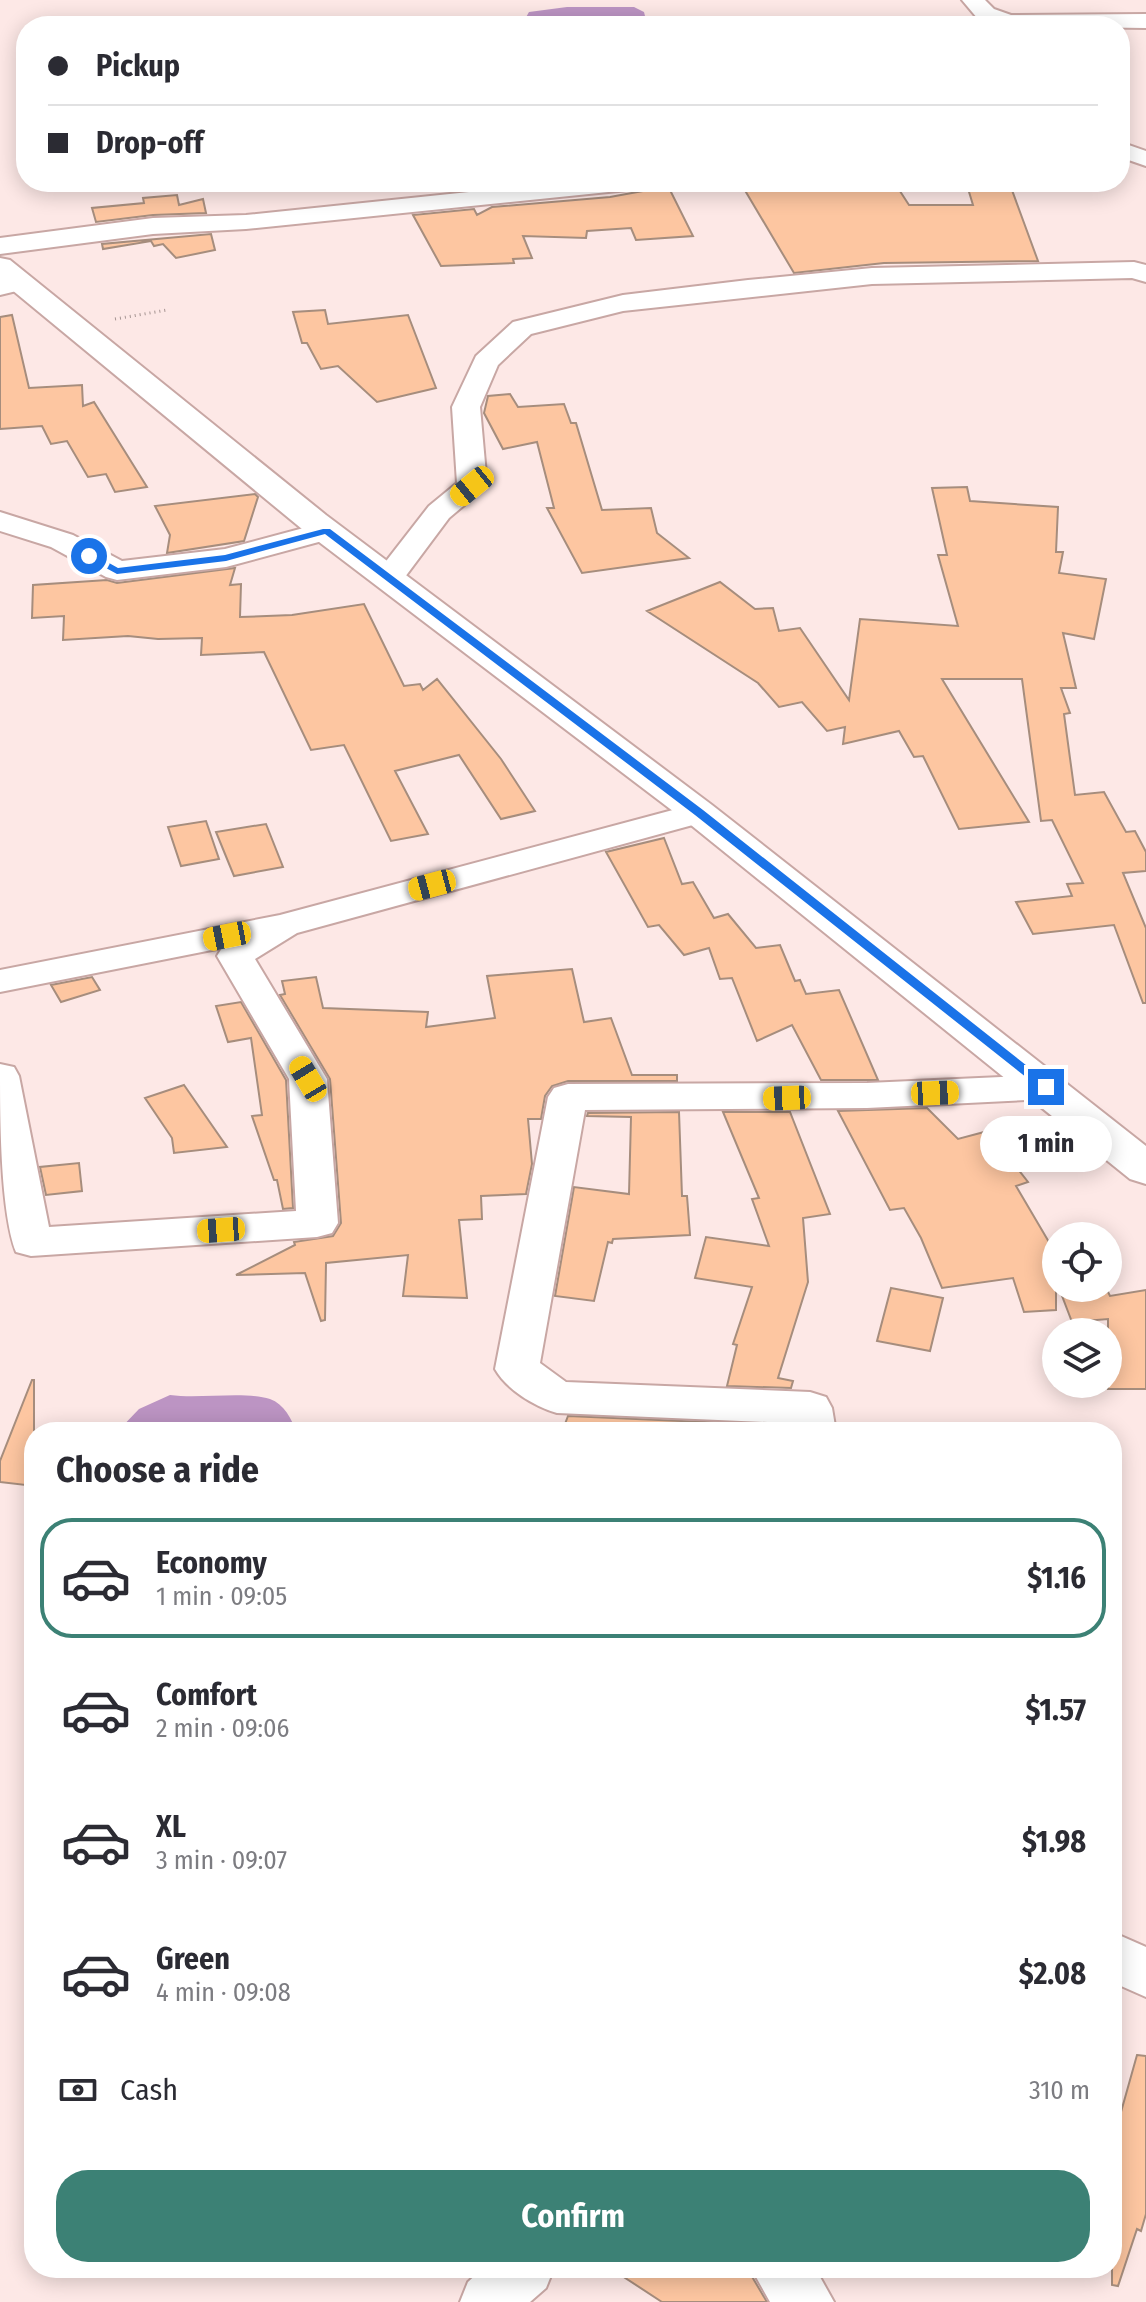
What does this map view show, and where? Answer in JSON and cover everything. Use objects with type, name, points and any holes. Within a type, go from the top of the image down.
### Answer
[{"type":"street","points":[[973,0],[992,16]]},
{"type":"street","points":[[0,246],[153,226],[246,222],[540,192]]},
{"type":"street","points":[[388,578],[439,512],[472,486],[466,407],[486,362],[522,328],[623,303],[872,276],[1047,270],[1134,270],[1146,274]]},
{"type":"street","points":[[7,279],[70,323],[326,531],[699,813],[1046,1087],[1131,1142],[1146,1169]]},
{"type":"street","points":[[0,521],[62,541],[117,571],[226,558],[326,531]]},
{"type":"street","points":[[0,981],[284,925],[699,813]]},
{"type":"street","points":[[0,1076],[15,1251],[317,1223],[308,1079],[235,956],[284,925]]},
{"type":"street","points":[[812,1422],[810,1408],[557,1397],[517,1369],[568,1097],[758,1099],[965,1093],[1046,1087]]},
{"type":"street","points":[[1122,1961],[1146,1974]]},
{"type":"street","points":[[489,2302],[514,2278]]},
{"type":"street","points":[[787,2278],[805,2302]]},
{"type":"path","points":[[70,323],[167,310]]},
{"type":"shaded area","points":[[567,7],[634,7],[644,12],[645,16],[527,16],[529,12]]},
{"type":"shaded area","points":[[170,1395],[260,1397],[279,1404],[292,1422],[127,1422],[139,1409]]},
{"type":"building","points":[[637,192],[671,192],[693,236],[636,240],[631,228],[587,231],[586,238],[523,236],[532,258],[513,259],[514,263],[441,266],[413,215],[474,209],[477,215],[492,207]]},
{"type":"building","points":[[746,192],[901,192],[909,205],[973,205],[969,192],[1013,192],[1038,261],[884,263],[794,273]]},
{"type":"building","points":[[177,195],[179,205],[203,199],[206,213],[96,222],[92,208],[144,203],[143,198]]},
{"type":"building","points":[[211,234],[215,250],[176,258],[163,244],[154,246],[151,241],[103,249],[102,244]]},
{"type":"building","points":[[325,310],[328,324],[408,315],[436,388],[377,402],[338,366],[321,369],[307,343],[302,343],[293,312]]},
{"type":"building","points":[[12,315],[29,388],[82,385],[83,406],[94,402],[147,487],[115,492],[106,474],[88,477],[67,441],[51,444],[42,426],[0,429],[0,317]]},
{"type":"building","points":[[510,394],[518,407],[564,404],[571,423],[576,423],[602,510],[651,508],[657,533],[689,558],[582,573],[547,508],[554,508],[537,442],[503,449],[484,413],[488,396]]},
{"type":"building","points":[[967,487],[970,501],[1058,507],[1056,552],[1063,552],[1059,573],[1106,579],[1094,639],[1063,633],[1076,688],[1061,688],[1070,713],[1064,714],[1075,795],[1104,792],[1126,832],[1135,831],[1146,852],[1146,871],[1123,873],[1146,928],[1146,1003],[1143,1003],[1114,925],[1033,934],[1016,902],[1072,896],[1067,884],[1083,883],[1052,820],[1041,821],[1022,679],[942,679],[1029,822],[959,829],[923,756],[914,757],[899,731],[843,744],[845,727],[827,731],[802,702],[779,707],[758,683],[647,611],[720,582],[755,609],[773,608],[779,631],[800,628],[849,700],[860,619],[958,626],[938,555],[947,555],[932,488]]},
{"type":"building","points":[[255,494],[258,497],[244,541],[167,553],[170,535],[155,506]]},
{"type":"building","points":[[235,568],[230,585],[241,584],[240,617],[292,615],[364,604],[404,686],[420,684],[423,690],[437,679],[501,759],[535,811],[501,819],[459,755],[395,771],[428,834],[391,841],[344,745],[311,750],[264,652],[201,655],[202,638],[128,636],[63,640],[64,616],[32,618],[33,585],[107,580],[117,583]]},
{"type":"building","points":[[206,821],[219,859],[181,866],[168,827]]},
{"type":"building","points":[[266,824],[283,867],[234,876],[216,832]]},
{"type":"building","points":[[664,838],[682,884],[693,882],[714,918],[728,914],[756,948],[780,945],[795,981],[800,980],[806,994],[839,990],[878,1080],[821,1080],[792,1025],[757,1041],[732,978],[720,979],[709,948],[684,955],[659,925],[648,927],[606,852]]},
{"type":"building","points":[[572,969],[584,1022],[611,1018],[632,1075],[677,1075],[677,1081],[568,1081],[552,1086],[545,1096],[541,1119],[528,1119],[532,1164],[526,1194],[481,1196],[482,1219],[459,1220],[467,1298],[403,1296],[408,1255],[326,1263],[325,1320],[321,1321],[305,1273],[236,1275],[295,1245],[294,1242],[333,1236],[341,1223],[330,1079],[280,995],[285,994],[282,981],[316,977],[323,1008],[428,1012],[426,1027],[495,1018],[487,976]]},
{"type":"building","points":[[92,977],[100,990],[61,1002],[51,985]]},
{"type":"building","points":[[241,1002],[286,1080],[293,1208],[283,1209],[277,1180],[274,1180],[252,1116],[262,1115],[251,1038],[228,1042],[216,1006]]},
{"type":"building","points":[[184,1085],[227,1147],[174,1153],[172,1138],[145,1098]]},
{"type":"building","points":[[927,1108],[958,1139],[988,1131],[1028,1182],[1016,1186],[1042,1230],[1042,1302],[1056,1302],[1056,1310],[1024,1312],[1013,1278],[942,1288],[921,1238],[904,1208],[890,1210],[838,1111]]},
{"type":"building","points":[[679,1112],[682,1196],[687,1196],[690,1235],[613,1239],[612,1243],[608,1242],[594,1301],[555,1296],[574,1187],[629,1194],[631,1117],[587,1116],[588,1113]]},
{"type":"building","points":[[723,1112],[790,1112],[830,1214],[803,1218],[808,1282],[778,1378],[793,1381],[791,1388],[727,1386],[737,1345],[733,1344],[752,1287],[695,1278],[706,1237],[769,1246],[752,1199],[759,1198]]},
{"type":"building","points":[[79,1163],[82,1191],[46,1195],[40,1167]]},
{"type":"building","points":[[891,1288],[943,1298],[930,1351],[877,1341]]},
{"type":"building","points":[[1146,1290],[1146,1389],[1122,1389],[1122,1318],[1070,1318],[1064,1302],[1122,1302],[1122,1294]]},
{"type":"building","points":[[34,1380],[34,1422],[24,1422],[24,1485],[0,1482],[0,1461]]},
{"type":"building","points":[[568,1416],[704,1422],[566,1422]]},
{"type":"building","points":[[1137,2055],[1146,2056],[1146,2214],[1141,2231],[1137,2229],[1122,2274],[1122,2108]]},
{"type":"building","points":[[625,2278],[753,2278],[767,2302],[662,2302]]},
{"type":"building","points":[[1112,2278],[1121,2278],[1118,2286],[1112,2285]]},
{"type":"route","points":[[89,556],[117,571],[226,558],[326,531],[699,813],[1046,1087]]}]
